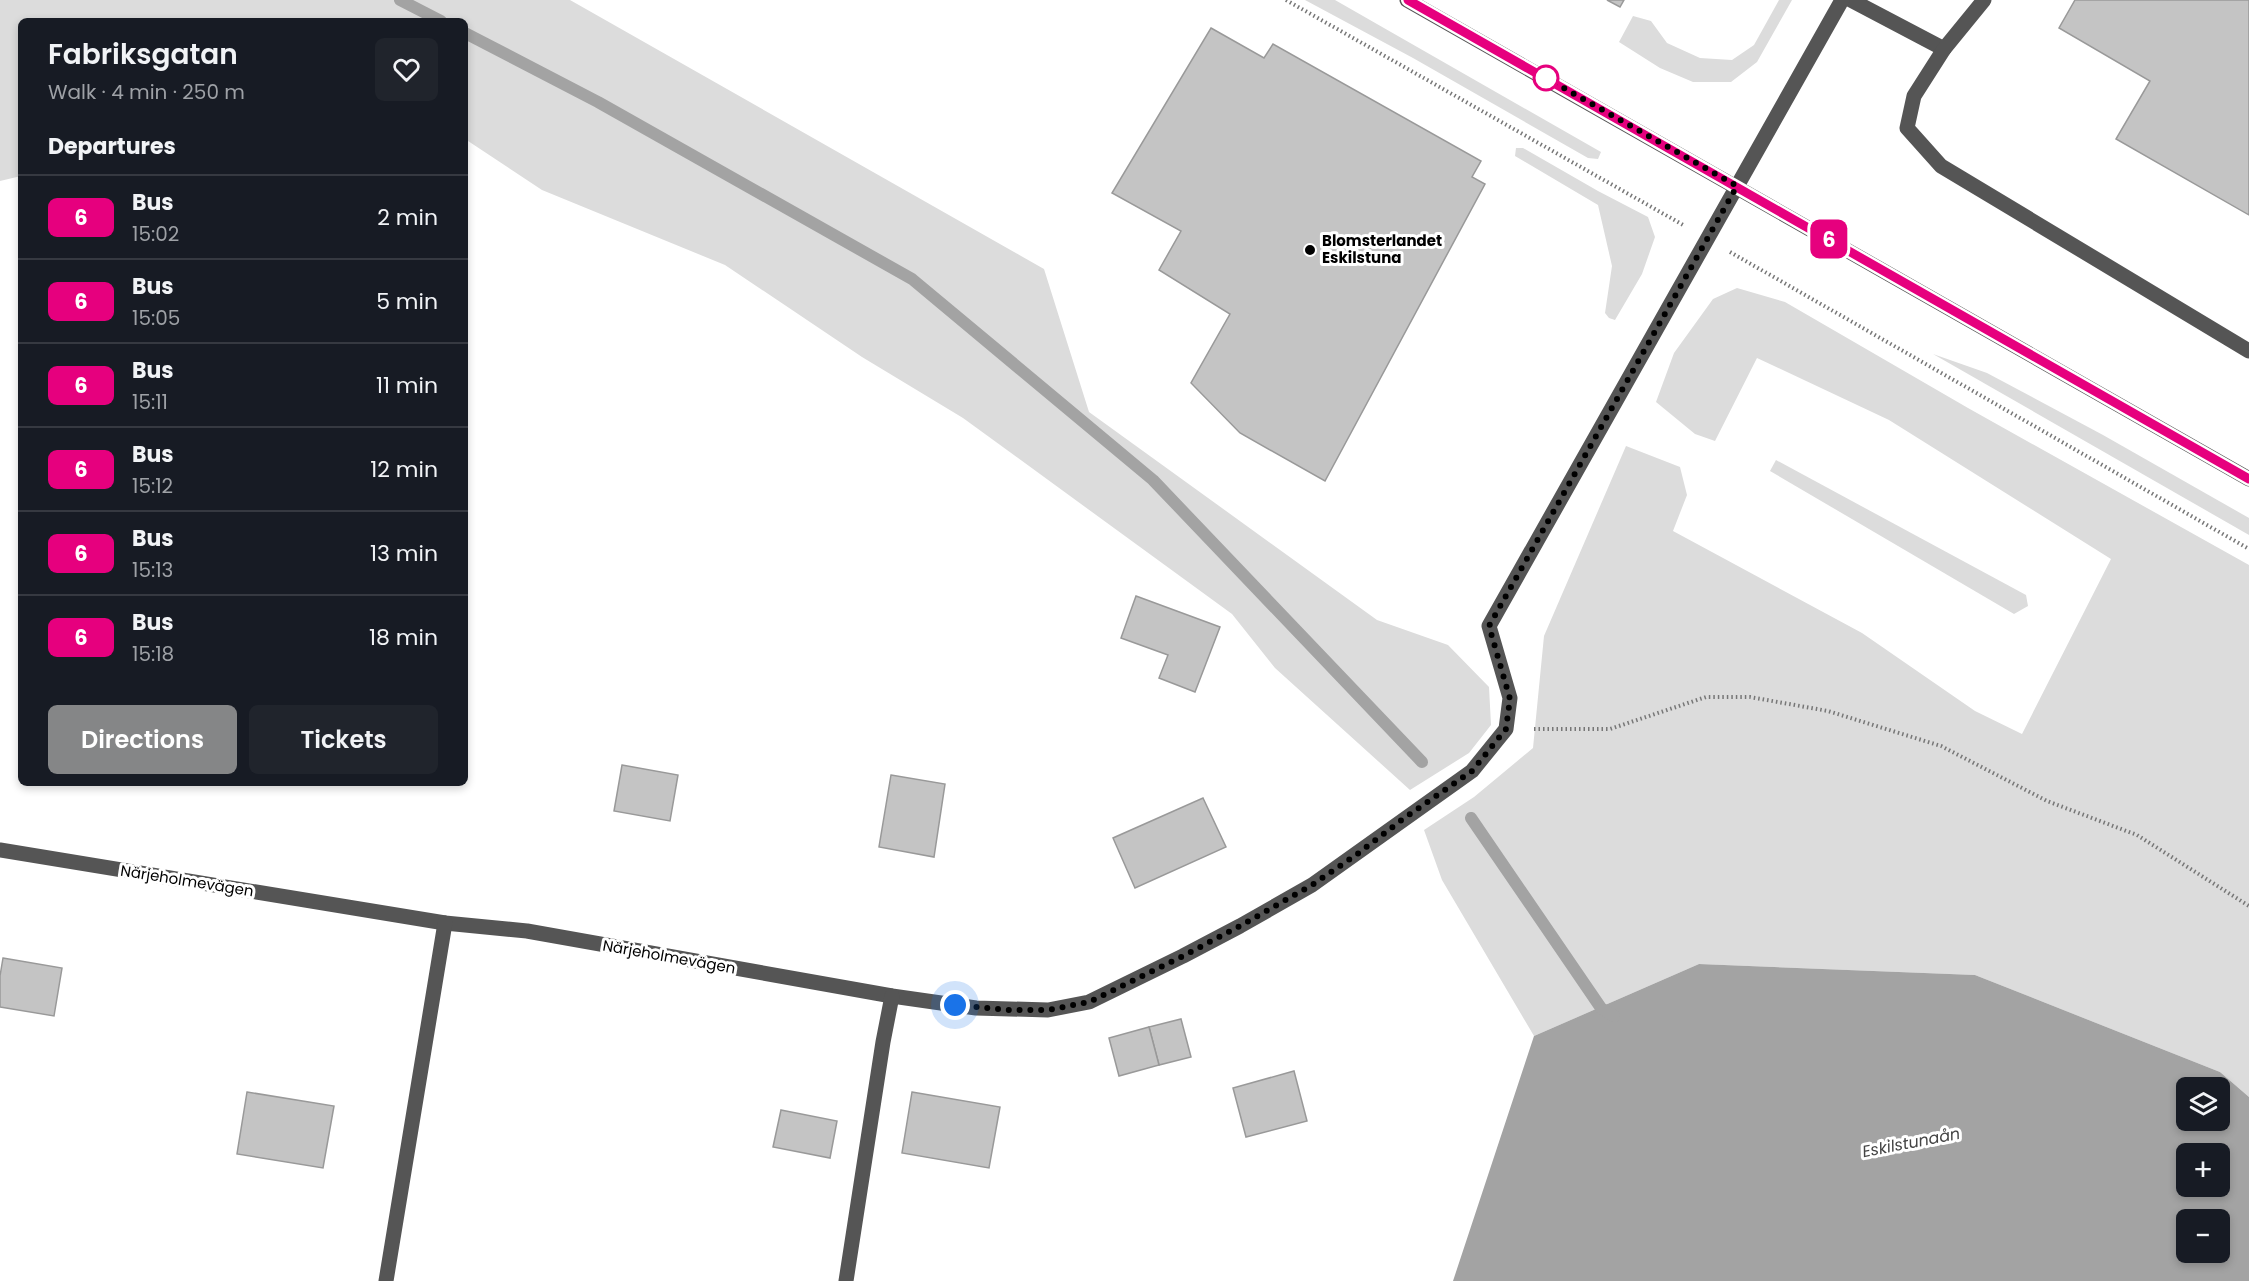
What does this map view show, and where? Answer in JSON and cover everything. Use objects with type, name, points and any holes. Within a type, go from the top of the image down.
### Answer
[{"type":"street","points":[[1407,0],[2249,479]]},
{"type":"street","points":[[1506,729],[1510,699],[1489,626],[1842,0]]},
{"type":"street","points":[[1851,0],[1944,49]]},
{"type":"street","points":[[1984,0],[1944,49],[1914,96],[1907,128],[1941,166],[2249,351]]},
{"type":"street","name":"Närjeholmevägen","points":[[0,850],[445,923],[527,932],[892,996],[976,1008],[1048,1010],[1089,1002],[1183,956],[1312,885],[1472,771],[1506,729]]},
{"type":"street","points":[[386,1281],[445,923]]},
{"type":"street","points":[[846,1281],[892,996]]},
{"type":"path","points":[[1286,0],[2249,549]]},
{"type":"path","points":[[1506,729],[1610,729],[1706,696],[1750,697],[1828,711],[1941,746],[2047,801],[2137,835],[2249,906]]},
{"type":"shaded area","points":[[0,0],[570,0],[1044,269],[1089,412],[1377,620],[1448,645],[1489,687],[1491,725],[1469,753],[1410,790],[1275,668],[1232,614],[963,418],[862,357],[725,265],[542,190],[468,141],[468,18],[18,18],[18,177],[0,181]]},
{"type":"shaded area","points":[[1305,0],[1335,0],[1601,152],[1598,159],[1588,158],[1413,58]]},
{"type":"shaded area","points":[[1779,0],[1792,0],[1757,62],[1731,82],[1693,82],[1660,68],[1619,42],[1633,16],[1651,21],[1667,43],[1700,58],[1732,60],[1754,45]]},
{"type":"shaded area","points":[[1516,148],[1523,148],[1648,217],[1655,237],[1642,274],[1615,320],[1609,318],[1605,313],[1612,266],[1598,205],[1515,156]]},
{"type":"shaded area","points":[[1737,288],[1785,302],[1968,408],[2249,565],[2249,1097],[2230,1081],[2230,1077],[2226,1077],[2220,1072],[1975,975],[1699,964],[1534,1036],[1442,880],[1424,830],[1474,797],[1533,748],[1544,636],[1626,446],[1680,467],[1687,495],[1673,531],[1862,633],[1975,711],[2022,734],[2111,559],[1889,420],[1757,358],[1715,441],[1695,434],[1656,402],[1674,353],[1713,299]]},
{"type":"shaded area","points":[[1933,354],[1987,373],[2103,435],[2249,518],[2249,535]]},
{"type":"shaded area","points":[[1776,460],[2026,595],[2028,606],[2014,614],[1770,471]]},
{"type":"water","name":"Eskilstunaån","points":[[1699,964],[1975,975],[2220,1072],[2226,1077],[2176,1077],[2176,1131],[2230,1131],[2230,1081],[2249,1097],[2249,1281],[1453,1281],[1534,1036]]},
{"type":"building","points":[[1607,0],[1624,0],[1620,7]]},
{"type":"building","points":[[2075,0],[2249,0],[2249,215],[2116,139],[2150,81],[2059,28]]},
{"type":"building","name":"Blomsterlandet Eskilstuna","points":[[1211,28],[1264,58],[1273,44],[1481,161],[1472,177],[1485,184],[1325,481],[1240,433],[1191,383],[1230,314],[1159,270],[1181,231],[1112,193]]},
{"type":"building","points":[[1136,596],[1220,627],[1195,692],[1159,678],[1168,655],[1121,638]]},
{"type":"building","points":[[622,765],[678,775],[670,821],[614,811]]},
{"type":"building","points":[[891,775],[945,784],[934,857],[879,847]]},
{"type":"building","points":[[1203,798],[1226,847],[1135,888],[1113,838]]},
{"type":"building","points":[[3,958],[62,968],[54,1016],[0,1007],[0,976]]},
{"type":"building","points":[[1181,1019],[1191,1057],[1159,1065],[1149,1027]]},
{"type":"building","points":[[1149,1027],[1159,1065],[1119,1076],[1109,1038]]},
{"type":"building","points":[[1294,1071],[1307,1121],[1246,1137],[1233,1088]]},
{"type":"building","points":[[247,1092],[334,1106],[323,1168],[237,1154]]},
{"type":"building","points":[[912,1092],[1000,1107],[989,1168],[902,1153]]},
{"type":"building","points":[[781,1110],[837,1121],[830,1158],[773,1147]]},
{"type":"waterway","points":[[400,0],[435,18]]},
{"type":"waterway","points":[[468,35],[598,102],[912,279],[1153,480],[1422,762]]},
{"type":"waterway","points":[[1471,818],[1601,1008],[1614,1016]]},
{"type":"bus line","name":"6","points":[[1408,0],[2249,479]]},
{"type":"place","name":"Blomsterlandet Eskilstuna","points":[[1310,250]]},
{"type":"route","points":[[955,1005],[1010,1010],[1048,1010],[1089,1002],[1183,956],[1312,885],[1356,855],[1386,831],[1472,771],[1506,729],[1510,699],[1489,626],[1737,186],[1546,78]]}]
